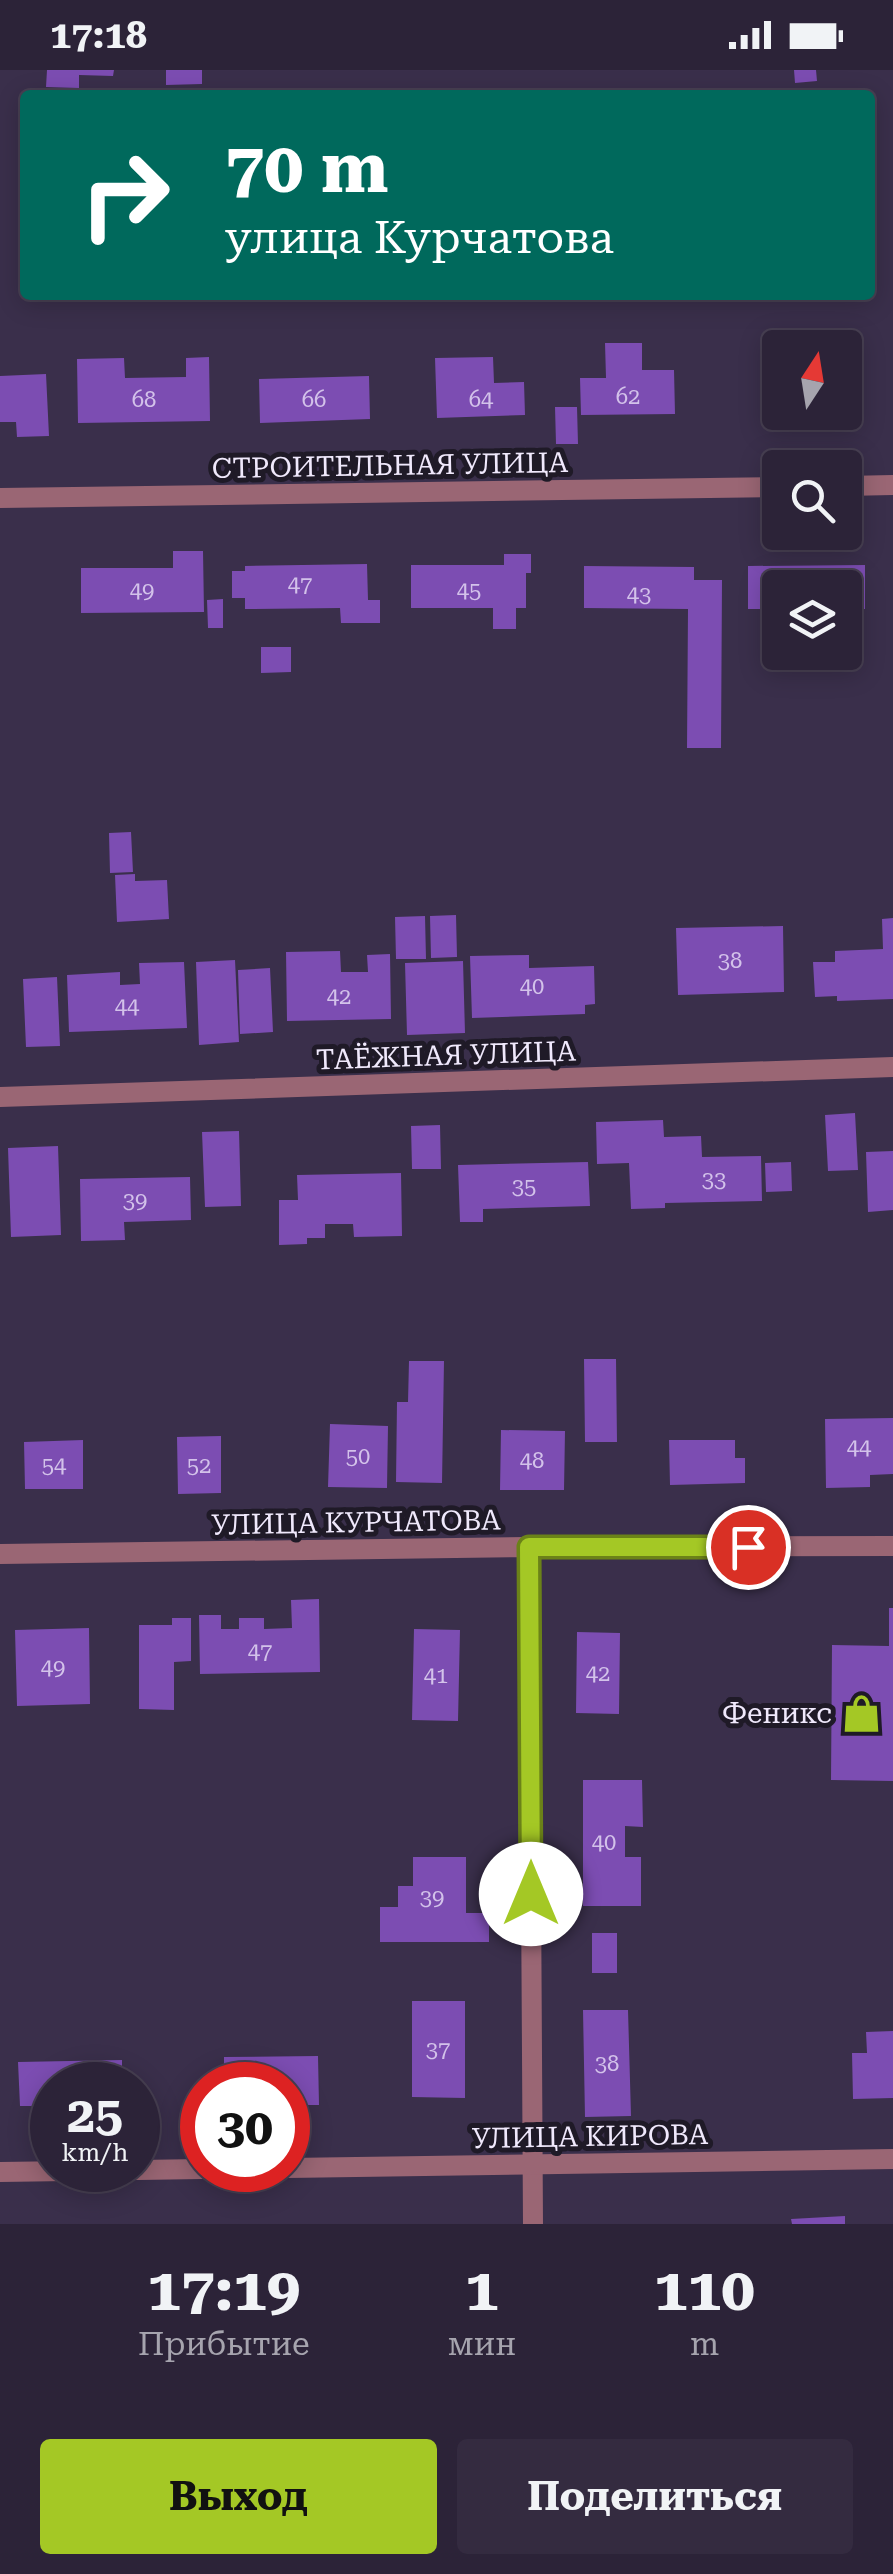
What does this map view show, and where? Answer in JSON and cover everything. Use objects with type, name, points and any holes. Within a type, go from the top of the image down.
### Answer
[{"type":"street","points":[[862,486],[893,486]]},
{"type":"street","name":"СТРОИТЕЛЬНАЯ УЛИЦА","points":[[0,498],[762,487]]},
{"type":"street","name":"ТАЁЖНАЯ УЛИЦА","points":[[0,1097],[893,1067]]},
{"type":"street","name":"УЛИЦА КУРЧАТОВА","points":[[0,1554],[893,1546]]},
{"type":"street","points":[[529,1547],[533,2224]]},
{"type":"street","name":"УЛИЦА КИРОВА","points":[[310,2168],[893,2159]]},
{"type":"street","points":[[0,2172],[30,2172]]},
{"type":"building","points":[[47,70],[114,70],[113,76],[79,75],[79,88],[46,87]]},
{"type":"building","points":[[166,70],[202,70],[202,84],[166,85]]},
{"type":"building","points":[[794,70],[816,70],[817,81],[795,83]]},
{"type":"building","points":[[605,343],[642,343],[642,370],[674,370],[675,414],[581,415],[580,378],[606,378]]},
{"type":"building","points":[[209,357],[210,421],[78,423],[77,359],[124,358],[125,378],[186,377],[186,358]]},
{"type":"building","points":[[493,357],[494,383],[524,382],[525,415],[437,418],[435,358]]},
{"type":"building","points":[[46,374],[49,436],[17,437],[16,422],[0,422],[0,376]]},
{"type":"building","points":[[369,376],[370,419],[260,423],[259,379]]},
{"type":"building","points":[[555,407],[577,407],[578,444],[556,444]]},
{"type":"building","points":[[173,551],[203,551],[204,612],[81,613],[81,568],[173,568]]},
{"type":"building","points":[[504,554],[531,554],[531,573],[526,573],[526,608],[516,608],[516,629],[493,629],[493,608],[411,608],[411,565],[504,565]]},
{"type":"building","points":[[367,564],[368,600],[380,600],[380,623],[341,623],[340,608],[245,609],[245,598],[232,598],[232,571],[245,571],[245,566]]},
{"type":"building","points":[[865,565],[865,609],[862,570],[762,570],[762,609],[748,609],[748,566]]},
{"type":"building","points":[[584,566],[694,567],[694,580],[722,580],[721,748],[687,748],[688,609],[584,608]]},
{"type":"building","points":[[223,599],[223,628],[208,628],[207,600]]},
{"type":"building","points":[[261,647],[291,647],[291,672],[261,673]]},
{"type":"building","points":[[131,832],[133,872],[110,873],[109,833]]},
{"type":"building","points":[[135,874],[135,881],[167,880],[169,919],[117,922],[115,875]]},
{"type":"building","points":[[456,915],[457,957],[431,958],[430,916]]},
{"type":"building","points":[[425,916],[426,959],[396,959],[395,917]]},
{"type":"building","points":[[893,918],[893,999],[837,1001],[837,996],[815,997],[813,962],[835,962],[835,951],[883,949],[882,919]]},
{"type":"building","points":[[783,926],[784,992],[678,995],[676,928]]},
{"type":"building","points":[[340,951],[341,972],[368,972],[367,955],[390,954],[391,1019],[287,1021],[286,952]]},
{"type":"building","points":[[529,955],[529,968],[594,966],[595,1004],[585,1005],[585,1014],[472,1018],[470,956]]},
{"type":"building","points":[[235,960],[239,1042],[199,1045],[196,962]]},
{"type":"building","points":[[463,961],[465,1033],[407,1035],[405,963]]},
{"type":"building","points":[[184,962],[187,1028],[69,1032],[67,975],[120,972],[120,985],[140,984],[139,963]]},
{"type":"building","points":[[270,968],[273,1032],[240,1034],[238,970]]},
{"type":"building","points":[[57,977],[60,1046],[26,1047],[23,979]]},
{"type":"building","points":[[855,1113],[858,1170],[828,1171],[825,1115]]},
{"type":"building","points":[[663,1120],[664,1137],[701,1136],[702,1157],[761,1156],[762,1201],[665,1203],[665,1208],[631,1209],[629,1163],[597,1164],[596,1122]]},
{"type":"building","points":[[440,1125],[441,1169],[412,1169],[411,1126]]},
{"type":"building","points":[[239,1131],[241,1206],[205,1207],[202,1132]]},
{"type":"building","points":[[58,1146],[61,1235],[11,1237],[8,1148]]},
{"type":"building","points":[[893,1151],[893,1210],[868,1212],[866,1152]]},
{"type":"building","points":[[588,1162],[590,1206],[483,1209],[483,1222],[460,1222],[458,1165]]},
{"type":"building","points":[[791,1162],[792,1191],[766,1192],[765,1163]]},
{"type":"building","points":[[401,1173],[402,1236],[354,1237],[353,1224],[325,1224],[325,1238],[307,1238],[307,1244],[279,1245],[279,1200],[298,1200],[297,1175]]},
{"type":"building","points":[[190,1177],[191,1220],[124,1222],[125,1240],[81,1241],[80,1179]]},
{"type":"building","points":[[584,1359],[616,1359],[617,1442],[585,1442]]},
{"type":"building","points":[[409,1361],[444,1361],[442,1483],[396,1482],[397,1402],[408,1402]]},
{"type":"building","points":[[893,1418],[893,1474],[870,1475],[870,1487],[826,1488],[825,1419]]},
{"type":"building","points":[[330,1424],[388,1426],[387,1488],[328,1487]]},
{"type":"building","points":[[501,1430],[565,1431],[564,1490],[500,1490]]},
{"type":"building","points":[[221,1436],[221,1493],[178,1494],[177,1437]]},
{"type":"building","points":[[83,1440],[83,1489],[25,1489],[24,1442]]},
{"type":"building","points":[[669,1440],[735,1440],[735,1458],[745,1458],[745,1483],[670,1485]]},
{"type":"building","points":[[319,1599],[320,1672],[200,1674],[199,1615],[221,1615],[221,1629],[239,1629],[239,1618],[264,1618],[264,1629],[292,1628],[291,1600]]},
{"type":"building","name":"Феникс","points":[[889,1608],[893,1608],[893,1781],[831,1780],[832,1645],[889,1646]]},
{"type":"building","points":[[172,1618],[191,1618],[191,1661],[174,1662],[174,1710],[139,1709],[139,1625],[172,1625]]},
{"type":"building","points":[[89,1628],[90,1704],[17,1706],[15,1630]]},
{"type":"building","points":[[414,1629],[460,1630],[458,1721],[412,1720]]},
{"type":"building","points":[[577,1632],[620,1633],[619,1714],[576,1713]]},
{"type":"building","points":[[583,1780],[642,1780],[643,1827],[625,1826],[625,1857],[641,1857],[641,1906],[583,1906]]},
{"type":"building","points":[[413,1857],[466,1857],[466,1913],[489,1913],[489,1942],[380,1942],[380,1907],[398,1907],[398,1886],[413,1886]]},
{"type":"building","points":[[592,1933],[617,1933],[617,1973],[592,1973]]},
{"type":"building","points":[[412,2001],[465,2001],[465,2098],[412,2097]]},
{"type":"building","points":[[583,2010],[628,2010],[631,2116],[585,2117]]},
{"type":"building","points":[[893,2031],[893,2098],[853,2099],[852,2053],[867,2053],[866,2032]]},
{"type":"building","points":[[318,2056],[319,2105],[310,2105],[310,2062],[224,2062],[224,2057]]},
{"type":"building","points":[[122,2060],[30,2062],[30,2106],[20,2106],[18,2062]]},
{"type":"building","points":[[845,2216],[845,2224],[792,2224],[791,2219]]},
{"type":"place","name":"Феникс","points":[[862,1713]]},
{"type":"route","points":[[531,1894],[529,1547],[748,1547]]}]
